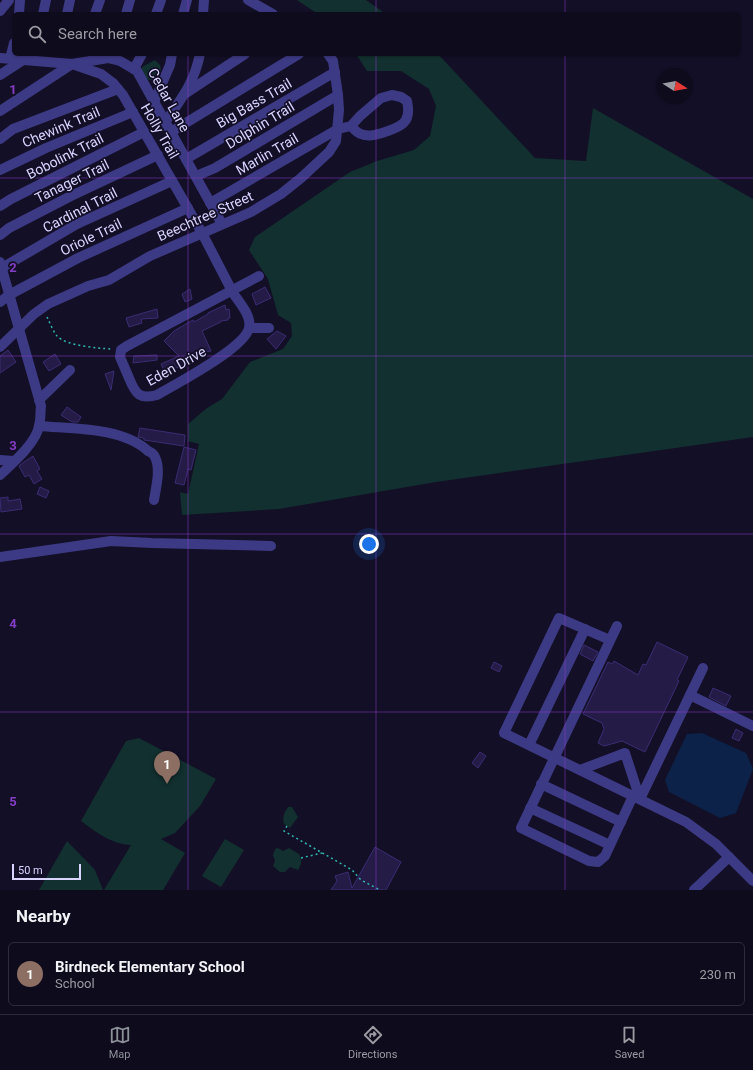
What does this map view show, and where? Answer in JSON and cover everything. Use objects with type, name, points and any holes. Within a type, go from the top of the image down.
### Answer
[{"type":"street","points":[[0,11],[9,0]]},
{"type":"street","points":[[19,12],[20,0]]},
{"type":"street","points":[[43,12],[46,0]]},
{"type":"street","points":[[67,12],[70,0]]},
{"type":"street","points":[[97,12],[100,0]]},
{"type":"street","points":[[127,12],[130,0]]},
{"type":"street","points":[[157,12],[161,0]]},
{"type":"street","points":[[183,12],[186,0]]},
{"type":"street","points":[[203,12],[204,0]]},
{"type":"street","points":[[248,0],[270,12]]},
{"type":"street","points":[[256,12],[262,7]]},
{"type":"street","points":[[5,58],[12,46]]},
{"type":"street","points":[[134,69],[141,56]]},
{"type":"street","points":[[154,102],[170,65],[172,56]]},
{"type":"street","points":[[165,122],[186,93],[196,71],[200,56]]},
{"type":"street","points":[[186,93],[242,56]]},
{"type":"street","points":[[171,132],[296,56]]},
{"type":"street","name":"Beechtree Street","points":[[0,347],[48,304],[88,286],[109,280],[150,256],[251,212],[281,194],[301,178],[329,152],[336,141],[339,110],[338,95],[333,61],[329,56]]},
{"type":"street","name":"Cedar Lane","points":[[5,58],[57,58],[78,60],[113,57],[137,71],[222,224]]},
{"type":"street","points":[[0,75],[30,58]]},
{"type":"street","points":[[0,111],[78,60]]},
{"type":"street","name":"Holly Trail","points":[[78,60],[113,82],[118,88],[202,233]]},
{"type":"street","name":"Big Bass Trail","points":[[186,159],[335,72]]},
{"type":"street","points":[[0,139],[13,129],[118,88]]},
{"type":"street","name":"Dolphin Trail","points":[[196,176],[215,168],[338,95]]},
{"type":"street","points":[[392,95],[401,97],[407,101],[409,110],[408,118],[404,124],[396,129],[372,136],[360,134],[351,126],[381,98],[392,95]]},
{"type":"street","name":"Chewink Trail","points":[[0,170],[46,148],[133,112]]},
{"type":"street","name":"Marlin Trail","points":[[210,203],[338,129],[351,126]]},
{"type":"street","name":"Bobolink Trail","points":[[0,206],[144,132]]},
{"type":"street","name":"Tanager Trail","points":[[0,235],[9,228],[71,196],[158,156]]},
{"type":"street","name":"Cardinal Trail","points":[[1,266],[77,224],[172,181]]},
{"type":"street","name":"Oriole Trail","points":[[0,302],[9,295],[78,258],[188,208]]},
{"type":"street","points":[[202,233],[249,319],[250,328],[269,328]]},
{"type":"street","points":[[0,475],[31,442],[39,426],[41,406],[1,266]]},
{"type":"street","points":[[121,350],[232,289],[259,276]]},
{"type":"street","name":"Eden Drive","points":[[121,350],[120,357],[134,392],[148,397],[164,391],[214,361],[239,342],[247,334],[250,328]]},
{"type":"street","points":[[39,400],[70,370]]},
{"type":"street","points":[[39,426],[101,431],[129,438],[144,447],[154,456],[158,468],[154,500]]},
{"type":"street","points":[[0,460],[14,461]]},
{"type":"street","points":[[0,557],[111,541],[271,546]]},
{"type":"street","points":[[610,640],[559,618],[504,733],[686,822],[701,832],[753,881]]},
{"type":"street","points":[[617,626],[521,828],[589,861],[598,862],[605,856],[621,822],[637,797],[703,668]]},
{"type":"street","points":[[529,745],[585,629]]},
{"type":"street","points":[[690,695],[753,726]]},
{"type":"street","points":[[580,770],[625,753],[637,797]]},
{"type":"street","points":[[541,784],[621,822]]},
{"type":"street","points":[[530,808],[610,845]]},
{"type":"street","points":[[694,890],[729,857]]},
{"type":"path","points":[[43,308],[57,336],[62,339],[71,343],[95,348],[121,350]]},
{"type":"path","points":[[286,826],[284,831],[352,870],[361,880],[380,890]]},
{"type":"path","points":[[301,858],[322,853]]},
{"type":"green space","points":[[297,0],[366,0],[383,12],[315,12]]},
{"type":"green space","points":[[357,56],[440,56],[535,158],[586,161],[593,108],[753,199],[753,437],[436,482],[279,509],[182,515],[180,492],[188,494],[199,444],[188,441],[188,424],[207,408],[222,399],[250,362],[283,349],[292,336],[291,323],[278,315],[268,279],[249,250],[255,237],[350,172],[377,161],[414,150],[430,136],[436,106],[429,89],[401,71],[367,71]]},
{"type":"green space","points":[[155,60],[160,65],[161,70],[157,78],[151,80],[146,79],[141,70],[142,67]]},
{"type":"green space","points":[[139,738],[216,779],[200,806],[175,833],[161,839],[185,853],[163,890],[104,890],[131,845],[110,840],[81,821],[126,741]]},
{"type":"green space","points":[[288,807],[292,807],[298,817],[290,828],[283,822],[285,811]]},
{"type":"green space","points":[[225,839],[244,850],[221,887],[202,876]]},
{"type":"green space","points":[[67,841],[95,870],[103,890],[39,890]]},
{"type":"green space","points":[[278,848],[283,851],[289,848],[299,854],[301,862],[298,870],[290,867],[285,872],[280,872],[273,866],[275,861],[273,855],[275,849]]},
{"type":"water","points":[[702,733],[746,753],[753,769],[736,813],[720,818],[669,792],[665,780],[687,734]]},
{"type":"building","points":[[265,287],[271,298],[256,305],[252,294]]},
{"type":"building","points":[[190,289],[192,299],[185,302],[182,294]]},
{"type":"building","points":[[225,305],[226,310],[229,309],[230,318],[202,331],[211,351],[196,354],[196,359],[165,373],[161,364],[179,356],[164,341],[174,331]]},
{"type":"building","points":[[157,309],[158,318],[141,319],[142,323],[129,327],[126,318]]},
{"type":"building","points":[[277,331],[286,336],[276,349],[267,339]]},
{"type":"building","points":[[8,350],[16,362],[0,373],[0,356]]},
{"type":"building","points":[[55,354],[61,364],[49,371],[43,362]]},
{"type":"building","points":[[157,355],[157,360],[133,363],[134,356]]},
{"type":"building","points":[[114,371],[111,390],[105,374]]},
{"type":"building","points":[[67,407],[81,417],[78,422],[72,422],[61,415]]},
{"type":"building","points":[[140,428],[185,435],[184,446],[144,440],[144,438],[138,437]]},
{"type":"building","points":[[184,447],[196,450],[191,470],[188,469],[184,485],[175,483]]},
{"type":"building","points":[[33,456],[40,469],[37,471],[42,479],[34,484],[29,475],[25,477],[19,466]]},
{"type":"building","points":[[40,487],[49,491],[46,498],[37,494]]},
{"type":"building","points":[[8,497],[8,501],[20,499],[22,509],[1,512],[0,498]]},
{"type":"building","points":[[657,642],[688,657],[677,680],[679,681],[645,752],[622,741],[604,746],[598,743],[604,729],[602,723],[583,714],[608,662],[612,664],[614,661],[638,675],[643,664],[646,665]]},
{"type":"building","points":[[584,645],[598,652],[593,661],[580,654]]},
{"type":"building","points":[[494,662],[502,666],[499,672],[491,668]]},
{"type":"building","points":[[713,688],[731,696],[726,706],[709,697]]},
{"type":"building","points":[[736,729],[743,733],[739,741],[732,738]]},
{"type":"building","points":[[480,752],[486,756],[478,768],[472,763]]},
{"type":"building","points":[[375,847],[401,862],[386,890],[331,890],[337,881],[335,876],[348,872],[352,888]]},
{"type":"place","name":"Birdneck Elementary School","points":[[167,784]]}]
